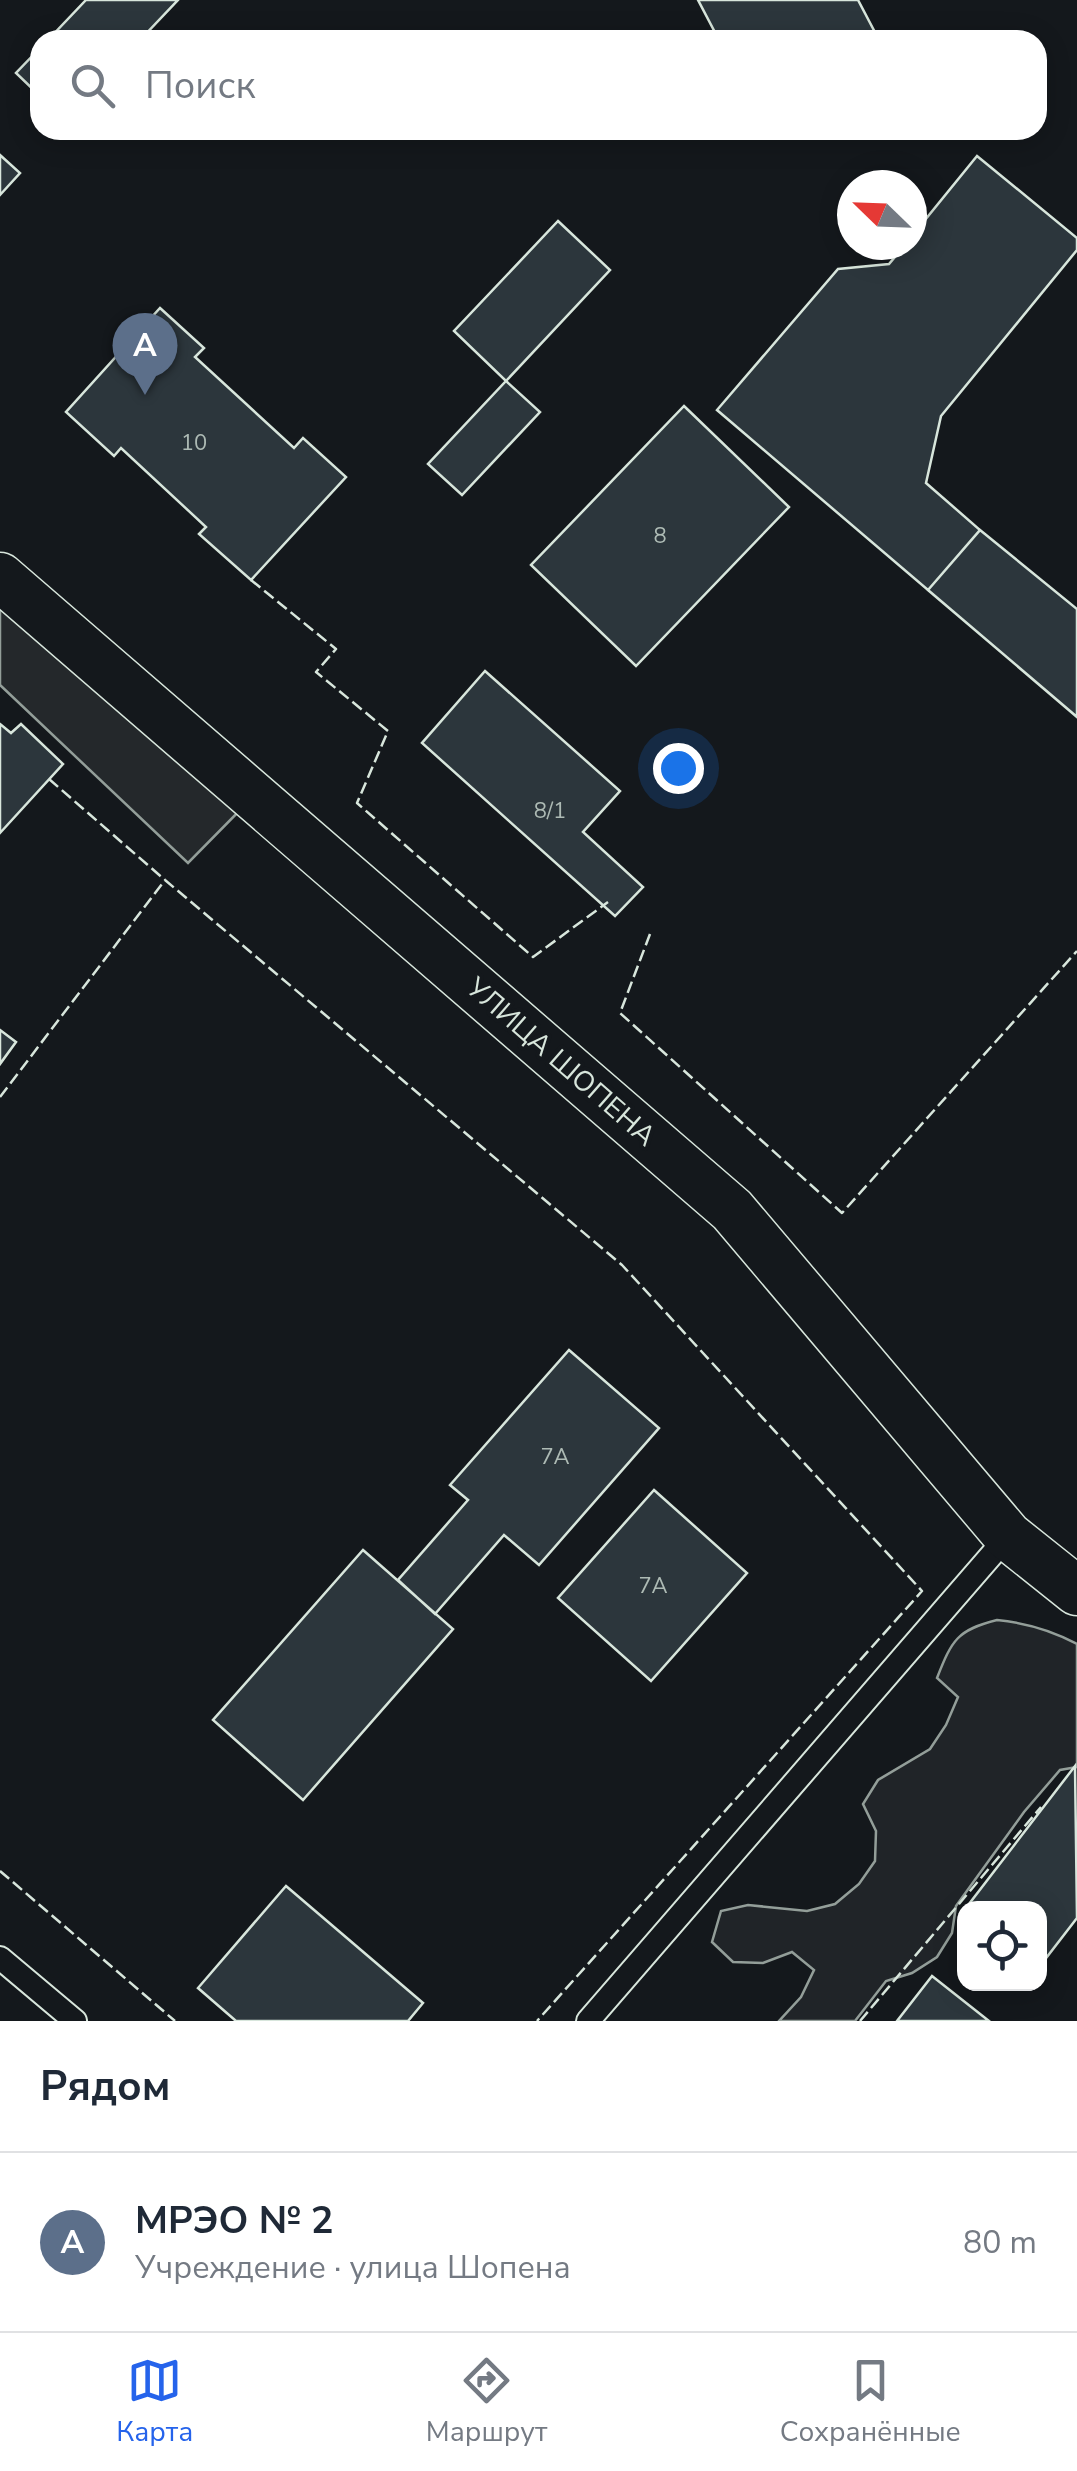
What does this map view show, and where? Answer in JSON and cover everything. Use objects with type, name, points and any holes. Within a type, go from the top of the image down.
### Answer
[{"type":"street","name":"УЛИЦА ШОПЕНА","points":[[0,577],[732,1210],[1008,1536],[1077,1591]]},
{"type":"lane","points":[[588,2021],[1008,1536]]},
{"type":"lane","points":[[0,1958],[75,2021]]},
{"type":"shaded area","points":[[0,584],[250,800],[188,863],[0,685]]},
{"type":"shaded area","points":[[997,1620],[1018,1623],[1077,1644],[1077,1767],[1060,1770],[957,1901],[952,1933],[937,1957],[912,1973],[886,1981],[855,2021],[779,2021],[801,1997],[814,1970],[792,1952],[763,1963],[733,1962],[712,1942],[721,1911],[748,1905],[807,1911],[835,1904],[859,1884],[875,1861],[876,1831],[863,1804],[878,1780],[930,1749],[946,1725],[958,1697],[937,1678],[958,1638]]},
{"type":"building","points":[[86,0],[178,0],[150,30],[58,30]]},
{"type":"building","points":[[698,0],[858,0],[874,30],[714,30]]},
{"type":"building","points":[[30,58],[30,86],[16,73]]},
{"type":"building","points":[[0,155],[20,173],[0,195]]},
{"type":"building","points":[[977,156],[1077,238],[1077,250],[941,416],[926,483],[980,530],[928,590],[717,410],[838,269],[889,264],[892,260],[927,260],[927,218]]},
{"type":"building","points":[[558,221],[610,270],[506,381],[454,331]]},
{"type":"building","points":[[160,308],[204,348],[195,357],[294,448],[303,438],[346,477],[251,580],[199,534],[206,527],[121,448],[114,456],[66,412]]},
{"type":"building","points":[[506,381],[540,412],[462,495],[428,464]]},
{"type":"building","points":[[684,406],[789,507],[636,666],[531,565]]},
{"type":"building","points":[[980,530],[1077,609],[1077,717],[928,590]]},
{"type":"building","points":[[485,671],[620,791],[583,832],[643,887],[615,916],[422,743]]},
{"type":"building","points":[[0,724],[11,733],[21,724],[63,764],[0,833]]},
{"type":"building","points":[[0,1030],[16,1042],[0,1064]]},
{"type":"building","points":[[569,1350],[659,1428],[539,1565],[504,1535],[435,1614],[398,1580],[468,1500],[450,1485]]},
{"type":"building","points":[[654,1490],[747,1573],[651,1681],[558,1598]]},
{"type":"building","points":[[363,1550],[453,1629],[303,1800],[213,1720]]},
{"type":"building","points":[[1075,1766],[1077,1918],[1047,1957],[1047,1901],[971,1901]]},
{"type":"building","points":[[286,1886],[423,2003],[408,2021],[236,2021],[198,1988]]},
{"type":"building","points":[[932,1976],[989,2021],[897,2021]]},
{"type":"fence","points":[[251,580],[336,649],[316,672],[388,731],[357,803],[533,957],[608,902]]},
{"type":"fence","points":[[49,779],[165,880]]},
{"type":"fence","points":[[0,1097],[165,880],[622,1265],[922,1591],[537,2021]]},
{"type":"fence","points":[[650,934],[620,1013],[842,1213],[1077,951]]},
{"type":"fence","points":[[860,2021],[1041,1807]]},
{"type":"fence","points":[[0,1871],[175,2021]]},
{"type":"place","name":"МРЭО № 2","points":[[145,395]]}]
